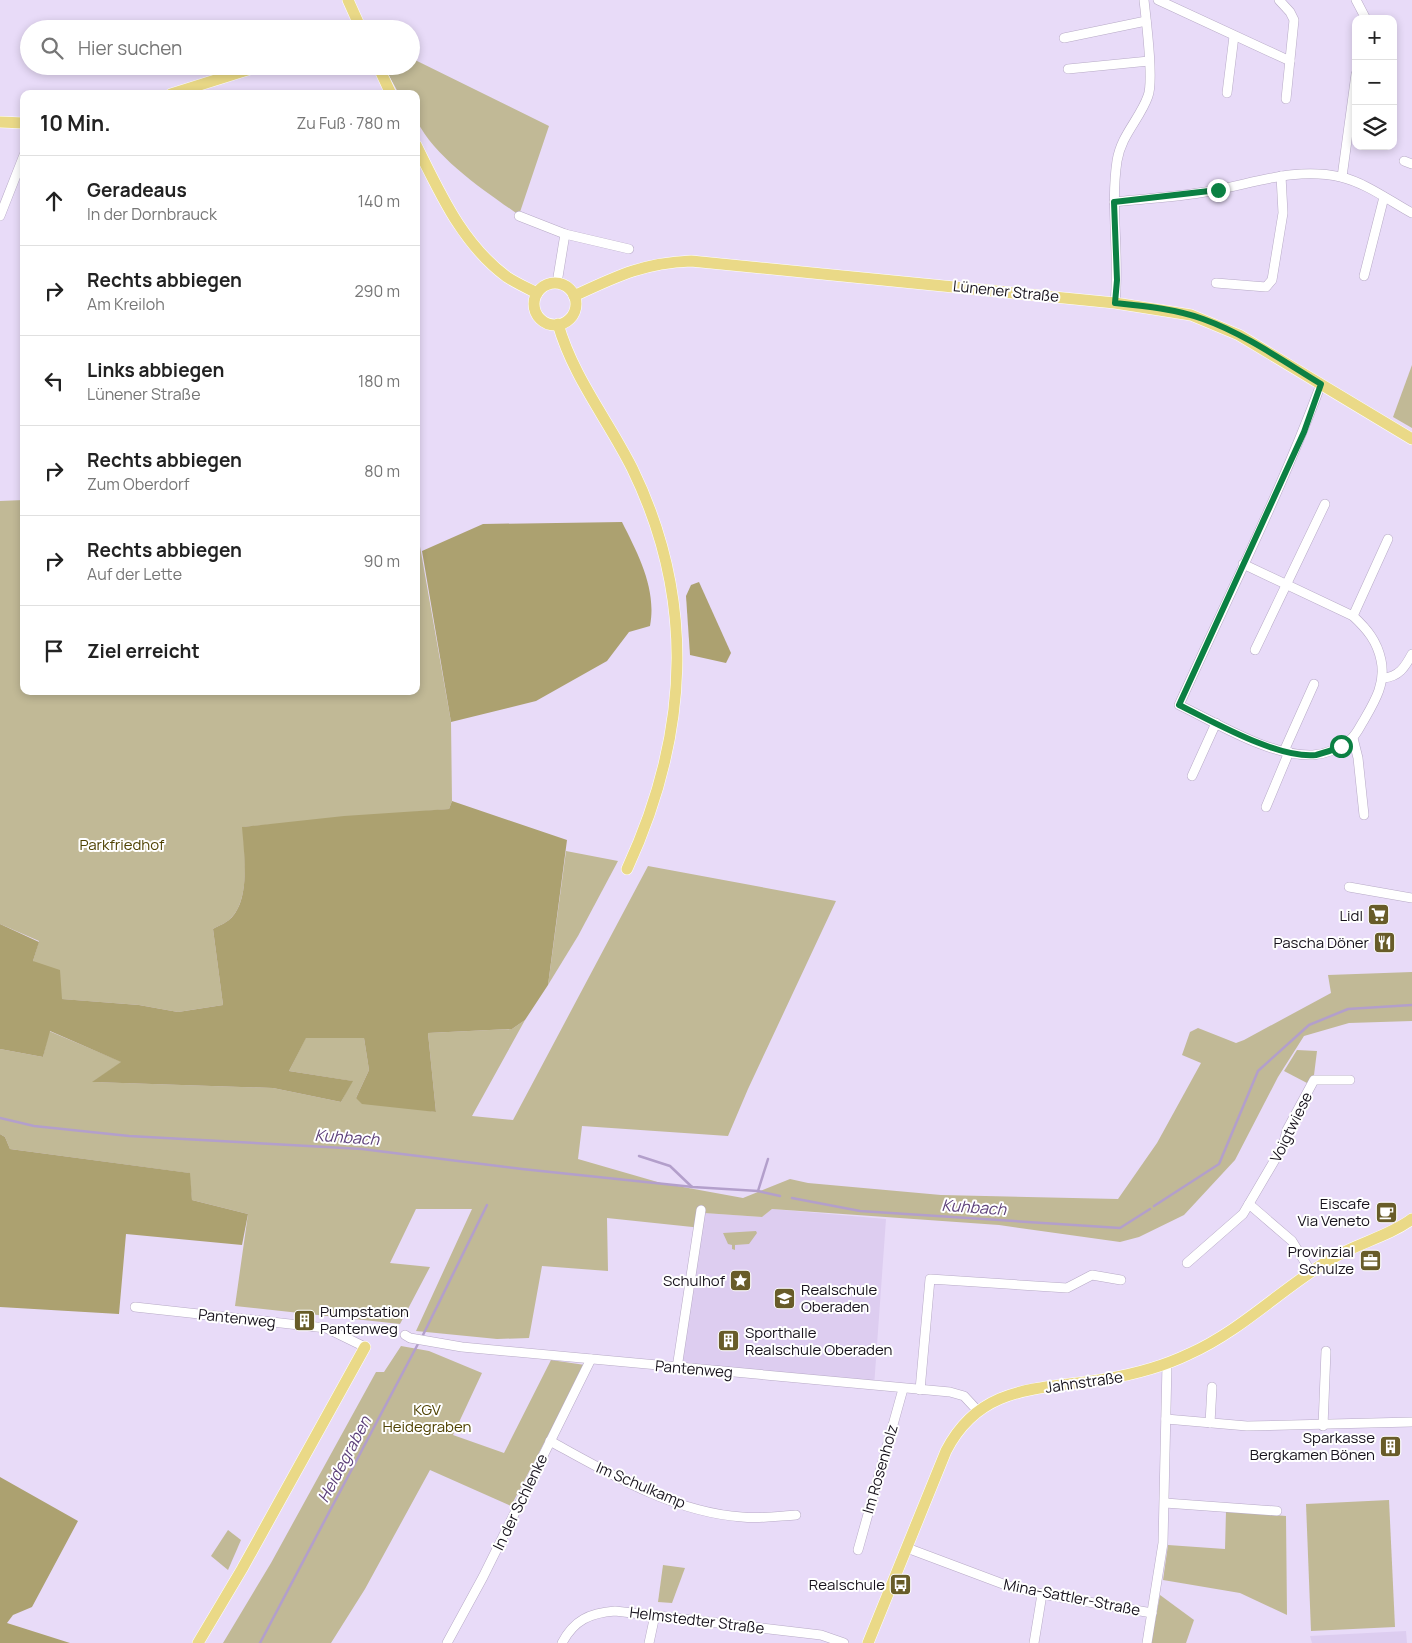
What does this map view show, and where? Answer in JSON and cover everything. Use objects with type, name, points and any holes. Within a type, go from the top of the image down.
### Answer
[{"type":"main road","points":[[348,0],[355,20]]},
{"type":"main road","points":[[184,90],[231,75]]},
{"type":"main road","points":[[382,75],[389,90]]},
{"type":"main road","points":[[0,122],[20,123]]},
{"type":"main road","points":[[420,153],[449,211],[469,240],[508,277],[537,293]]},
{"type":"main road","name":"Lünener Straße","points":[[574,296],[624,273],[650,264],[692,261],[1115,303],[1177,312],[1218,325],[1239,335],[1412,439]]},
{"type":"main road","points":[[557,283],[566,286],[574,296],[576,305],[573,314],[567,321],[558,324],[546,323],[537,314],[534,302],[537,293],[548,284],[557,283]]},
{"type":"main road","points":[[558,324],[569,356],[627,458],[645,498],[663,552],[674,607],[676,684],[666,763],[655,802],[627,869]]},
{"type":"main road","name":"Jahnstraße","points":[[868,1643],[949,1446],[959,1429],[978,1410],[999,1398],[1025,1390],[1135,1374],[1191,1354],[1224,1334],[1311,1272],[1349,1249],[1410,1224]]},
{"type":"main road","points":[[198,1643],[242,1569],[364,1347]]},
{"type":"street","points":[[1115,303],[1117,280],[1114,202],[1117,160],[1121,144],[1149,92],[1149,61],[1144,0]]},
{"type":"street","points":[[1158,0],[1290,61]]},
{"type":"street","points":[[1279,0],[1290,12],[1294,20],[1286,99]]},
{"type":"street","points":[[1356,0],[1364,15]]},
{"type":"street","points":[[1064,38],[1146,21]]},
{"type":"street","points":[[1227,92],[1234,36]]},
{"type":"street","points":[[1068,69],[1149,61]]},
{"type":"street","points":[[1342,177],[1352,103]]},
{"type":"street","points":[[0,216],[20,165]]},
{"type":"street","points":[[1114,202],[1201,192],[1281,176],[1312,173],[1342,177],[1412,213]]},
{"type":"street","points":[[1216,283],[1266,287],[1272,280],[1283,214],[1281,176]]},
{"type":"street","points":[[1364,276],[1384,197]]},
{"type":"street","points":[[519,216],[565,234],[629,249]]},
{"type":"street","points":[[557,283],[565,234]]},
{"type":"street","points":[[1243,564],[1353,616],[1367,629],[1376,643],[1382,661],[1382,678],[1379,693],[1353,738],[1328,752],[1314,755],[1287,752],[1268,746],[1179,705],[1243,564],[1304,432],[1321,384]]},
{"type":"street","points":[[1255,650],[1325,504]]},
{"type":"street","points":[[1353,616],[1388,539]]},
{"type":"street","points":[[1382,678],[1392,677],[1405,668],[1412,654]]},
{"type":"street","points":[[1266,808],[1314,684]]},
{"type":"street","points":[[1192,776],[1216,723]]},
{"type":"street","points":[[1353,738],[1358,758],[1364,815]]},
{"type":"street","points":[[1349,887],[1412,898]]},
{"type":"street","name":"Voigtwiese","points":[[1187,1263],[1243,1214],[1283,1146],[1287,1130],[1314,1080],[1350,1080]]},
{"type":"street","points":[[1249,1204],[1292,1241],[1311,1272]]},
{"type":"street","points":[[677,1368],[702,1210]]},
{"type":"street","points":[[920,1390],[930,1279],[1067,1288],[1092,1275],[1109,1276],[1121,1280]]},
{"type":"street","name":"Pantenweg","points":[[135,1307],[326,1328],[364,1347]]},
{"type":"street","name":"Pantenweg","points":[[409,1337],[462,1347],[957,1393],[964,1396],[978,1410]]},
{"type":"street","points":[[1323,1426],[1326,1351]]},
{"type":"street","name":"In der Schlenke","points":[[447,1643],[483,1577],[591,1359]]},
{"type":"street","points":[[1147,1643],[1163,1543],[1167,1364]]},
{"type":"street","points":[[1210,1423],[1212,1387]]},
{"type":"street","name":"Im Rosenholz","points":[[858,1550],[904,1389]]},
{"type":"street","points":[[1166,1420],[1247,1426],[1323,1426],[1412,1422]]},
{"type":"street","name":"Im Schulkamp","points":[[550,1441],[606,1472],[682,1505],[743,1517],[796,1515]]},
{"type":"street","points":[[1165,1503],[1278,1511]]},
{"type":"street","name":"Mina-Sattler-Straße","points":[[907,1548],[982,1577],[1042,1594],[1152,1613]]},
{"type":"street","points":[[1034,1643],[1042,1594]]},
{"type":"street","name":"Helmstedter Straße","points":[[562,1643],[577,1622],[594,1614],[615,1611],[821,1635],[844,1643]]},
{"type":"street","points":[[649,1643],[655,1615]]},
{"type":"shaded area","points":[[622,522],[645,572],[651,599],[650,626],[629,632],[607,661],[536,701],[451,722],[422,551],[483,524]]},
{"type":"shaded area","points":[[699,582],[731,653],[726,663],[690,655],[686,596],[691,585]]},
{"type":"shaded area","points":[[452,801],[567,840],[548,985],[525,1020],[512,1029],[428,1033],[436,1112],[362,1104],[356,1098],[369,1070],[364,1038],[306,1038],[289,1071],[353,1081],[341,1102],[273,1088],[92,1082],[121,1062],[50,1031],[43,1057],[0,1049],[0,924],[39,942],[33,961],[60,970],[62,999],[139,1005],[178,1012],[223,1005],[213,929],[230,919],[237,911],[241,900],[245,876],[242,827],[344,816],[449,809]]},
{"type":"shaded area","points":[[0,1134],[5,1137],[10,1149],[190,1173],[192,1200],[248,1214],[242,1245],[126,1234],[119,1314],[0,1307]]},
{"type":"shaded area","name":"Realschule Oberaden","points":[[772,1209],[886,1219],[874,1387],[679,1368],[704,1213],[762,1217]]},
{"type":"shaded area","points":[[0,1477],[78,1521],[32,1607],[13,1615],[7,1623],[70,1643],[0,1643]]},
{"type":"shaded area","points":[[1406,1631],[1407,1643],[1312,1643],[1310,1636]]},
{"type":"green space","points":[[420,62],[549,126],[519,215],[462,173],[448,161],[425,135],[420,126],[420,90],[397,90],[389,75],[420,75]]},
{"type":"green space","points":[[1412,365],[1412,428],[1393,417]]},
{"type":"green space","name":"Parkfriedhof","points":[[20,500],[20,695],[420,695],[420,547],[451,722],[452,801],[449,809],[243,827],[245,876],[241,900],[237,911],[230,919],[213,929],[223,1005],[178,1012],[139,1005],[61,999],[33,961],[39,941],[0,924],[0,501]]},
{"type":"green space","points":[[566,851],[618,861],[578,936],[548,985]]},
{"type":"green space","points":[[648,866],[836,901],[728,1136],[582,1126],[578,1159],[661,1183],[743,1198],[790,1179],[808,1183],[941,1195],[1118,1199],[1157,1143],[1201,1063],[1182,1055],[1190,1032],[1198,1028],[1236,1043],[1244,1040],[1331,993],[1328,975],[1412,972],[1412,1021],[1349,1023],[1304,1036],[1278,1077],[1235,1160],[1184,1215],[1139,1237],[1120,1242],[999,1225],[772,1209],[762,1217],[704,1213],[702,1228],[607,1218],[608,1271],[542,1266],[529,1338],[497,1339],[416,1331],[472,1209],[416,1209],[390,1263],[430,1267],[400,1324],[235,1306],[248,1214],[192,1200],[189,1173],[10,1149],[5,1137],[0,1134],[0,1049],[43,1057],[49,1031],[122,1062],[93,1082],[273,1088],[341,1102],[352,1081],[289,1071],[306,1037],[364,1038],[369,1070],[356,1098],[436,1112],[428,1033],[512,1029],[525,1020],[472,1116],[513,1120]]},
{"type":"green space","points":[[1297,1050],[1317,1051],[1314,1075],[1307,1083],[1284,1071]]},
{"type":"green space","points":[[756,1231],[757,1233],[749,1244],[735,1245],[735,1250],[732,1249],[732,1245],[728,1244],[723,1233]]},
{"type":"green space","name":"KGV Heidegraben","points":[[401,1346],[429,1351],[482,1373],[453,1435],[504,1453],[551,1360],[585,1365],[511,1506],[430,1470],[365,1589],[331,1643],[223,1643],[271,1563],[376,1372],[384,1372]]},
{"type":"green space","points":[[1389,1500],[1395,1627],[1311,1631],[1306,1504]]},
{"type":"green space","points":[[1226,1511],[1286,1516],[1287,1615],[1240,1593],[1163,1580],[1168,1545],[1225,1549]]},
{"type":"green space","points":[[228,1530],[241,1540],[228,1570],[211,1556]]},
{"type":"green space","points":[[663,1565],[685,1568],[672,1603],[658,1602]]},
{"type":"green space","points":[[1160,1595],[1194,1620],[1186,1643],[1151,1643]]},
{"type":"waterway","name":"Kuhbach","points":[[1154,1206],[1219,1164],[1258,1071],[1309,1025],[1348,1009],[1412,1005]]},
{"type":"waterway","name":"Kuhbach","points":[[0,1118],[34,1126],[129,1136],[362,1149],[522,1169],[693,1187],[758,1191],[780,1196]]},
{"type":"waterway","name":"Kuhbach","points":[[639,1156],[670,1166],[692,1187]]},
{"type":"waterway","name":"Kuhbach","points":[[758,1191],[768,1159]]},
{"type":"waterway","name":"Kuhbach","points":[[792,1198],[860,1211],[1120,1228],[1150,1209]]},
{"type":"waterway","name":"Heidegraben","points":[[422,1337],[487,1205]]},
{"type":"waterway","name":"Heidegraben","points":[[260,1643],[419,1342]]},
{"type":"place","name":"Lidl","points":[[1379,915]]},
{"type":"place","name":"Pascha Döner","points":[[1385,942]]},
{"type":"place","name":"Eiscafe Via Veneto","points":[[1386,1212]]},
{"type":"place","name":"Provinzial Schulze","points":[[1370,1260]]},
{"type":"place","name":"Schulhof","points":[[741,1280]]},
{"type":"place","name":"Realschule Oberaden","points":[[785,1298]]},
{"type":"place","name":"Pumpstation Pantenweg","points":[[304,1320]]},
{"type":"place","name":"Sporthalle Realschule Oberaden","points":[[729,1341]]},
{"type":"place","name":"Sparkasse Bergkamen Bönen","points":[[1391,1446]]},
{"type":"place","name":"Realschule","points":[[901,1584]]},
{"type":"route","points":[[1218,190],[1114,202],[1117,280],[1115,303],[1177,312],[1218,325],[1239,335],[1321,384],[1304,432],[1179,705],[1268,746],[1289,752],[1314,755],[1328,752],[1341,746]]}]
